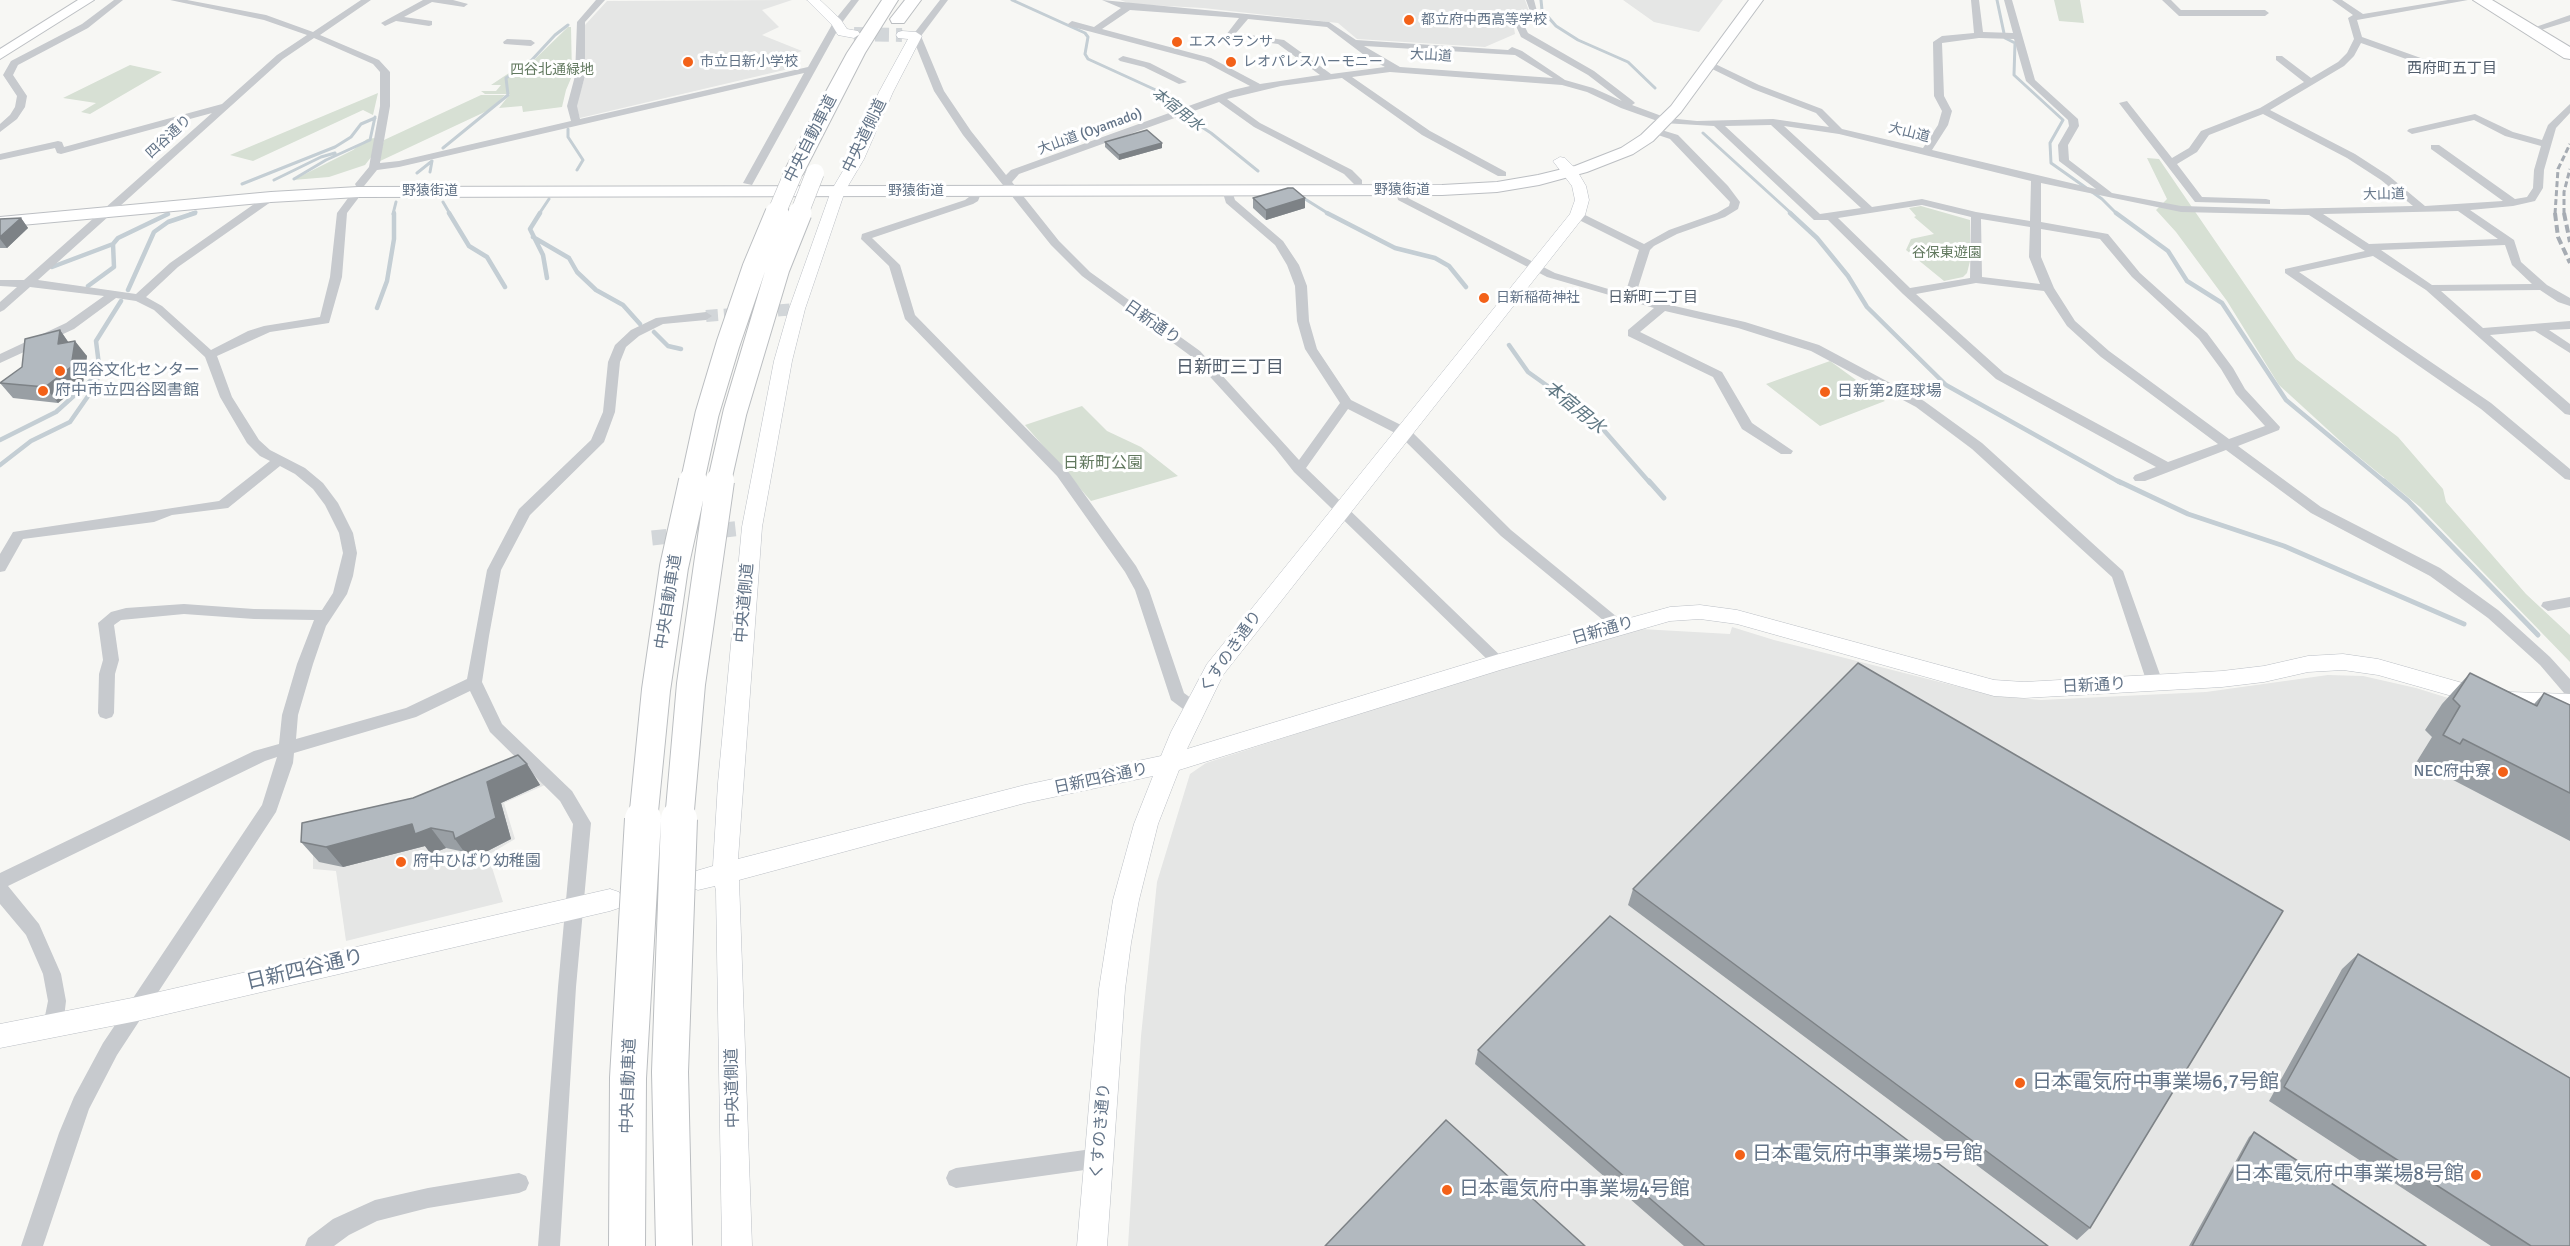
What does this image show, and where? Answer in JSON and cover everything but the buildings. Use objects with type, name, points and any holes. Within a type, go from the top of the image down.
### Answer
[{"type":"highway","name":"中央自動車道","points":[[627,1246],[628,1078],[640,855],[656,690],[670,590],[691,483],[707,414],[754,268],[793,174],[813,132],[911,0]]},
{"type":"highway","points":[[2481,0],[2570,54]]},
{"type":"highway","name":"中央自動車道","points":[[834,131],[896,18]]},
{"type":"highway","name":"中央自動車道","points":[[674,1246],[670,1072],[677,843],[691,684],[703,589],[720,479],[735,412],[778,268],[824,152]]},
{"type":"main road","points":[[0,52],[70,0]]},
{"type":"main road","points":[[0,52],[87,0]]},
{"type":"main road","name":"野猿街道","points":[[1653,120],[1742,0]]},
{"type":"main road","name":"野猿街道","points":[[0,213],[271,197],[359,188],[1011,186],[1443,181],[1566,167],[1627,151],[1653,120],[1709,64],[1756,0]]},
{"type":"main road","name":"野猿街道","points":[[0,222],[113,207],[359,188],[748,183],[977,190],[1011,186],[1401,190],[1497,187],[1539,180],[1566,167]]},
{"type":"street","points":[[0,129],[14,117],[20,106],[22,96],[8,75],[14,63],[86,26],[118,0]]},
{"type":"street","points":[[174,0],[267,18],[314,35],[376,62],[386,72],[385,106],[374,167],[342,213],[336,277],[325,320],[268,329],[252,334],[210,355]]},
{"type":"street","name":"四谷通り","points":[[0,308],[280,57],[367,0]]},
{"type":"street","points":[[385,23],[429,0]]},
{"type":"street","points":[[434,0],[464,4]]},
{"type":"street","points":[[576,123],[572,106],[580,76],[581,22],[601,0]]},
{"type":"street","points":[[813,0],[837,23],[842,32],[854,34]]},
{"type":"street","points":[[748,183],[837,23],[855,0]]},
{"type":"street","name":"中央道側道","points":[[737,1246],[728,891],[725,872],[730,783],[752,527],[783,360],[797,309],[841,186],[896,18],[944,0]]},
{"type":"street","points":[[1106,0],[1128,8],[1245,15],[1329,25],[1353,43],[1397,69]]},
{"type":"street","points":[[1530,0],[1535,13],[1516,17],[1524,35],[1591,73],[1653,120],[1674,137],[1725,188],[1735,202],[1734,207],[1721,215],[1673,232],[1656,240],[1645,249],[1629,299]]},
{"type":"street","points":[[1975,0],[1978,35]]},
{"type":"street","points":[[2008,0],[2014,36],[2025,53],[2031,81],[2073,119],[2074,126],[2063,145],[2064,161],[2111,196]]},
{"type":"street","points":[[2166,0],[2180,13],[2265,13]]},
{"type":"street","points":[[2336,0],[2362,17]]},
{"type":"street","points":[[2170,164],[2193,150],[2205,133],[2263,110],[2349,58],[2358,39],[2352,18],[2464,0]]},
{"type":"street","points":[[1094,30],[1128,8]]},
{"type":"street","points":[[1245,15],[1230,35],[1281,42],[1329,77]]},
{"type":"street","points":[[395,18],[429,23]]},
{"type":"street","name":"日新通り","points":[[896,18],[967,133],[1068,258],[1136,312],[1196,354],[1280,445],[1299,469],[1499,662],[1620,626],[1671,614],[1710,612],[1759,622],[1994,688],[2024,690],[2242,677],[2308,664],[2343,662],[2378,667],[2466,692],[2510,700],[2570,702]]},
{"type":"street","points":[[2531,30],[2570,18]]},
{"type":"street","points":[[1072,24],[1186,52],[1225,67],[1258,87]]},
{"type":"street","points":[[1489,52],[1524,35]]},
{"type":"street","points":[[1926,152],[1943,125],[1947,111],[1939,96],[1937,42],[1942,39],[1978,35],[2014,36]]},
{"type":"street","points":[[2358,39],[2457,74]]},
{"type":"street","points":[[507,42],[531,43]]},
{"type":"street","points":[[1353,43],[1519,53]]},
{"type":"street","points":[[1504,45],[1555,74],[1563,82]]},
{"type":"street","points":[[1169,60],[1186,52]]},
{"type":"street","points":[[2279,58],[2311,83]]},
{"type":"street","points":[[1123,59],[1147,65],[1182,82]]},
{"type":"street","points":[[1147,65],[1158,62]]},
{"type":"street","points":[[1709,64],[1756,87],[1819,111],[1839,131]]},
{"type":"street","points":[[374,167],[399,164],[811,69]]},
{"type":"street","name":"大山道","points":[[1181,113],[1258,87],[1397,69],[1563,82],[1590,90],[1653,120],[1682,124],[1773,122],[1839,131],[2111,196],[2208,212],[2312,212],[2460,208],[2531,199],[2538,188],[2539,170],[2551,127],[2570,107]]},
{"type":"street","points":[[1346,76],[1426,133],[1502,174]]},
{"type":"street","points":[[1220,98],[1257,125],[1348,172],[1358,182]]},
{"type":"street","points":[[2124,103],[2199,200],[2299,203],[2430,288],[2570,411]]},
{"type":"street","points":[[0,157],[58,144],[61,151],[225,106]]},
{"type":"street","points":[[2263,110],[2351,156],[2385,178],[2423,209]]},
{"type":"street","name":"大山道 (Oyamado)","points":[[1011,186],[1015,172],[1181,113]]},
{"type":"street","points":[[2412,131],[2475,117],[2509,134],[2547,145]]},
{"type":"street","points":[[1773,122],[1868,209]]},
{"type":"street","points":[[1717,124],[1818,218],[1922,202],[1976,215],[2104,236],[2136,275],[2203,336],[2228,368],[2240,391],[2274,427],[2140,478]]},
{"type":"street","points":[[2435,147],[2512,203]]},
{"type":"street","points":[[1566,167],[1579,186],[1582,200],[1577,215],[1645,249]]},
{"type":"street","points":[[2036,179],[2035,257],[2048,288],[2072,323],[2105,354],[2316,510],[2405,555],[2493,614],[2545,661],[2570,689]]},
{"type":"street","points":[[977,190],[974,198],[969,202],[866,236],[867,239],[894,265],[909,316],[1062,473],[1131,570],[1143,590],[1177,696],[1193,708]]},
{"type":"street","points":[[1227,190],[1230,201],[1279,243],[1293,266],[1301,286],[1303,321],[1311,349],[1346,403],[1404,432],[1506,533],[1620,626]]},
{"type":"street","points":[[1401,190],[1403,200],[1535,268],[1577,285],[1741,325],[1815,348],[1920,404],[1951,426],[2057,517],[2118,575],[2156,683]]},
{"type":"street","points":[[139,298],[174,265],[271,197]]},
{"type":"street","points":[[2460,208],[2510,242],[2516,263],[2543,287],[2567,303]]},
{"type":"street","name":"くすのき通り","points":[[1092,1246],[1112,989],[1120,932],[1135,860],[1146,824],[1168,764],[1193,708],[1221,662],[1577,215]]},
{"type":"street","points":[[1976,215],[1976,280]]},
{"type":"street","points":[[1830,216],[1907,292],[2000,376],[2166,467]]},
{"type":"street","points":[[2510,242],[2373,249],[2289,272],[2486,406],[2570,476]]},
{"type":"street","points":[[1907,292],[1976,280],[2048,288]]},
{"type":"street","points":[[0,283],[28,283],[139,298],[166,314],[210,355],[226,397],[254,443],[265,453],[300,471],[318,486],[331,503],[349,543],[350,553],[346,576],[339,594],[319,625],[312,644],[290,715],[287,748],[280,783],[270,807],[110,1049],[81,1104],[32,1246]]},
{"type":"street","points":[[2430,288],[2543,287]]},
{"type":"street","points":[[0,359],[70,326],[114,294]]},
{"type":"street","points":[[1662,307],[1632,333],[1718,375],[1747,426],[1786,451]]},
{"type":"street","points":[[549,1246],[567,987],[582,823],[566,796],[496,728],[474,682],[494,570],[524,512],[597,442],[609,412],[614,362],[621,345],[635,333],[660,321],[706,316]]},
{"type":"street","points":[[2480,333],[2570,325]]},
{"type":"street","points":[[2539,328],[2570,349]]},
{"type":"street","points":[[1299,469],[1346,403]]},
{"type":"street","points":[[0,567],[18,535],[154,517],[170,511],[223,505],[279,460]]},
{"type":"street","points":[[2548,606],[2570,602]]},
{"type":"street","points":[[106,713],[107,674],[111,660],[106,623],[116,616],[126,613],[184,609],[254,614],[327,615]]},
{"type":"street","name":"日新四谷通り","points":[[699,880],[1025,794],[1168,764],[1499,662]]},
{"type":"street","points":[[0,881],[260,756],[410,713],[474,682]]},
{"type":"street","points":[[0,888],[3,895],[33,930],[52,974],[57,1001],[53,1026]]},
{"type":"street","name":"日新四谷通り","points":[[0,1036],[137,1009],[610,900]]},
{"type":"street","points":[[956,1178],[1099,1158]]},
{"type":"street","points":[[316,1246],[341,1227],[375,1211],[428,1198],[519,1183]]},
{"type":"shaded area","name":"市立日新小学校","points":[[792,0],[762,10],[779,27],[762,35],[802,51],[784,57],[797,67],[580,118],[576,106],[585,77],[585,25],[607,1]]},
{"type":"shaded area","name":"都立府中西高等学校","points":[[1120,0],[1525,0],[1529,11],[1512,16],[1515,34],[1485,47],[1357,39],[1338,23],[1203,8],[1131,4]]},
{"type":"shaded area","points":[[1623,0],[1723,0],[1699,32],[1654,22]]},
{"type":"shaded area","points":[[1732,627],[1774,640],[1995,696],[2041,700],[2206,692],[2328,675],[2363,676],[2416,688],[2474,706],[2570,726],[2570,1246],[1128,1246],[1141,1036],[1157,882],[1190,774],[1206,763],[1483,674],[1641,629],[1730,634]]},
{"type":"shaded area","name":"府中ひばり幼稚園","points":[[531,773],[545,785],[504,803],[515,839],[488,855],[503,902],[346,941],[336,871],[313,869],[313,842]]},
{"type":"green space","points":[[2054,0],[2080,0],[2084,23],[2059,21]]},
{"type":"green space","name":"四谷北通緑地","points":[[568,27],[571,27],[572,76],[562,107],[523,112],[522,106],[499,108],[510,94],[485,94],[481,91],[496,91],[501,85],[491,85],[530,59],[535,59]]},
{"type":"green space","points":[[130,65],[162,72],[90,114],[81,112],[96,103],[63,98]]},
{"type":"green space","points":[[378,93],[373,115],[363,110],[253,161],[230,155]]},
{"type":"green space","points":[[481,95],[505,95],[489,110],[378,162],[384,140]]},
{"type":"green space","points":[[375,138],[372,156],[365,165],[329,177],[293,180],[353,150],[367,139]]},
{"type":"green space","points":[[2147,158],[2159,159],[2296,359],[2398,437],[2443,489],[2446,502],[2526,594],[2570,635],[2570,662],[2420,507],[2349,449],[2279,385],[2227,301],[2176,232],[2156,210],[2167,199]]},
{"type":"green space","name":"谷保東遊園","points":[[1921,206],[1970,220],[1970,261],[1967,273],[1963,277],[1944,281],[1906,250],[1911,239],[1934,234],[1914,217],[1916,216],[1909,208]]},
{"type":"green space","name":"日新第2庭球場","points":[[1830,361],[1885,401],[1820,426],[1766,384]]},
{"type":"green space","name":"日新町公園","points":[[1082,406],[1107,431],[1141,447],[1178,476],[1091,501],[1025,425]]},
{"type":"waterway","name":"本宿用水","points":[[1012,0],[1085,33],[1088,37],[1085,54],[1088,59],[1158,91],[1174,109],[1211,133],[1258,171]]},
{"type":"waterway","points":[[1541,0],[1542,10],[1556,26],[1578,40],[1628,62],[1655,88]]},
{"type":"waterway","points":[[1997,0],[2005,38],[2015,43],[2014,75],[2063,120],[2050,143],[2051,163],[2102,199],[2116,213]]},
{"type":"waterway","points":[[443,148],[508,95],[506,78],[529,63],[555,35],[568,25]]},
{"type":"waterway","points":[[242,184],[335,147],[351,137],[361,124],[375,118]]},
{"type":"waterway","points":[[294,179],[326,160],[370,140],[375,118]]},
{"type":"waterway","points":[[568,129],[568,137],[583,160],[577,170]]},
{"type":"waterway","points":[[1703,133],[1792,214]]},
{"type":"waterway","points":[[274,180],[321,157],[335,153]]},
{"type":"waterway","points":[[417,173],[432,161],[430,172]]},
{"type":"waterway","points":[[539,214],[549,199]]},
{"type":"waterway","name":"本宿用水","points":[[1305,199],[1329,214]]},
{"type":"waterway","points":[[393,214],[396,202]]},
{"type":"waterway","points":[[443,202],[450,214]]},
{"type":"waterway","points":[[190,214],[196,212]]},
{"type":"waterway","points":[[128,290],[154,232],[168,222],[195,213]]},
{"type":"waterway","points":[[377,308],[387,281],[394,239],[394,213]]},
{"type":"waterway","points":[[449,213],[469,246],[487,257],[505,287]]},
{"type":"waterway","points":[[534,238],[530,229],[540,213]]},
{"type":"waterway","name":"本宿用水","points":[[1327,213],[1395,248],[1435,258],[1449,266],[1466,287]]},
{"type":"waterway","points":[[1790,213],[1817,238],[1848,276],[1867,307],[1946,385],[2121,483]]},
{"type":"waterway","points":[[2116,213],[2168,251],[2187,281],[2222,303],[2286,400],[2386,483]]},
{"type":"waterway","points":[[113,244],[118,238],[168,214]]},
{"type":"waterway","points":[[534,238],[569,258],[577,272],[596,290],[623,305],[640,324]]},
{"type":"waterway","points":[[534,238],[543,255],[547,278]]},
{"type":"waterway","points":[[52,267],[113,244]]},
{"type":"waterway","points":[[88,286],[114,267],[113,244]]},
{"type":"waterway","points":[[0,465],[31,441],[70,422],[93,389],[100,373],[96,341],[121,301]]},
{"type":"waterway","points":[[654,332],[668,346],[681,349]]},
{"type":"waterway","name":"本宿用水","points":[[1509,345],[1528,372],[1594,419],[1650,483]]},
{"type":"waterway","points":[[0,440],[56,412],[98,374]]},
{"type":"waterway","name":"本宿用水","points":[[1649,481],[1664,498]]},
{"type":"waterway","points":[[2118,481],[2188,514],[2284,546],[2464,624]]},
{"type":"waterway","points":[[2384,481],[2408,501],[2538,635]]},
{"type":"tunnel","points":[[854,34],[902,35]]},
{"type":"tunnel","points":[[706,316],[797,309]]},
{"type":"tunnel","points":[[652,538],[752,527]]},
{"type":"railway","points":[[2555,213],[2558,169],[2570,144]]},
{"type":"railway","points":[[2564,213],[2564,192],[2570,169]]},
{"type":"railway","points":[[2555,213],[2558,237],[2570,263]]},
{"type":"railway","points":[[2564,213],[2570,242]]},
{"type":"place","name":"都立府中西高等学校","points":[[1409,20]]},
{"type":"place","name":"エスペランサ","points":[[1177,42]]},
{"type":"place","name":"市立日新小学校","points":[[688,62]]},
{"type":"place","name":"レオパレスハーモニー","points":[[1231,62]]},
{"type":"place","name":"日新稲荷神社","points":[[1484,298]]},
{"type":"place","name":"四谷文化センター","points":[[60,371]]},
{"type":"place","name":"府中市立四谷図書館","points":[[43,391]]},
{"type":"place","name":"日新第2庭球場","points":[[1825,392]]},
{"type":"place","name":"NEC府中寮","points":[[2503,772]]},
{"type":"place","name":"府中ひばり幼稚園","points":[[401,862]]},
{"type":"place","name":"日本電気府中事業場6,7号館","points":[[2020,1083]]},
{"type":"place","name":"日本電気府中事業場5号館","points":[[1740,1155]]},
{"type":"place","name":"日本電気府中事業場8号館","points":[[2476,1175]]},
{"type":"place","name":"日本電気府中事業場4号館","points":[[1447,1190]]},
{"type":"district","name":"西府町五丁目","points":[[2452,69]]},
{"type":"district","name":"日新町二丁目","points":[[1653,298]]},
{"type":"district","name":"日新町三丁目","points":[[1230,368]]}]
